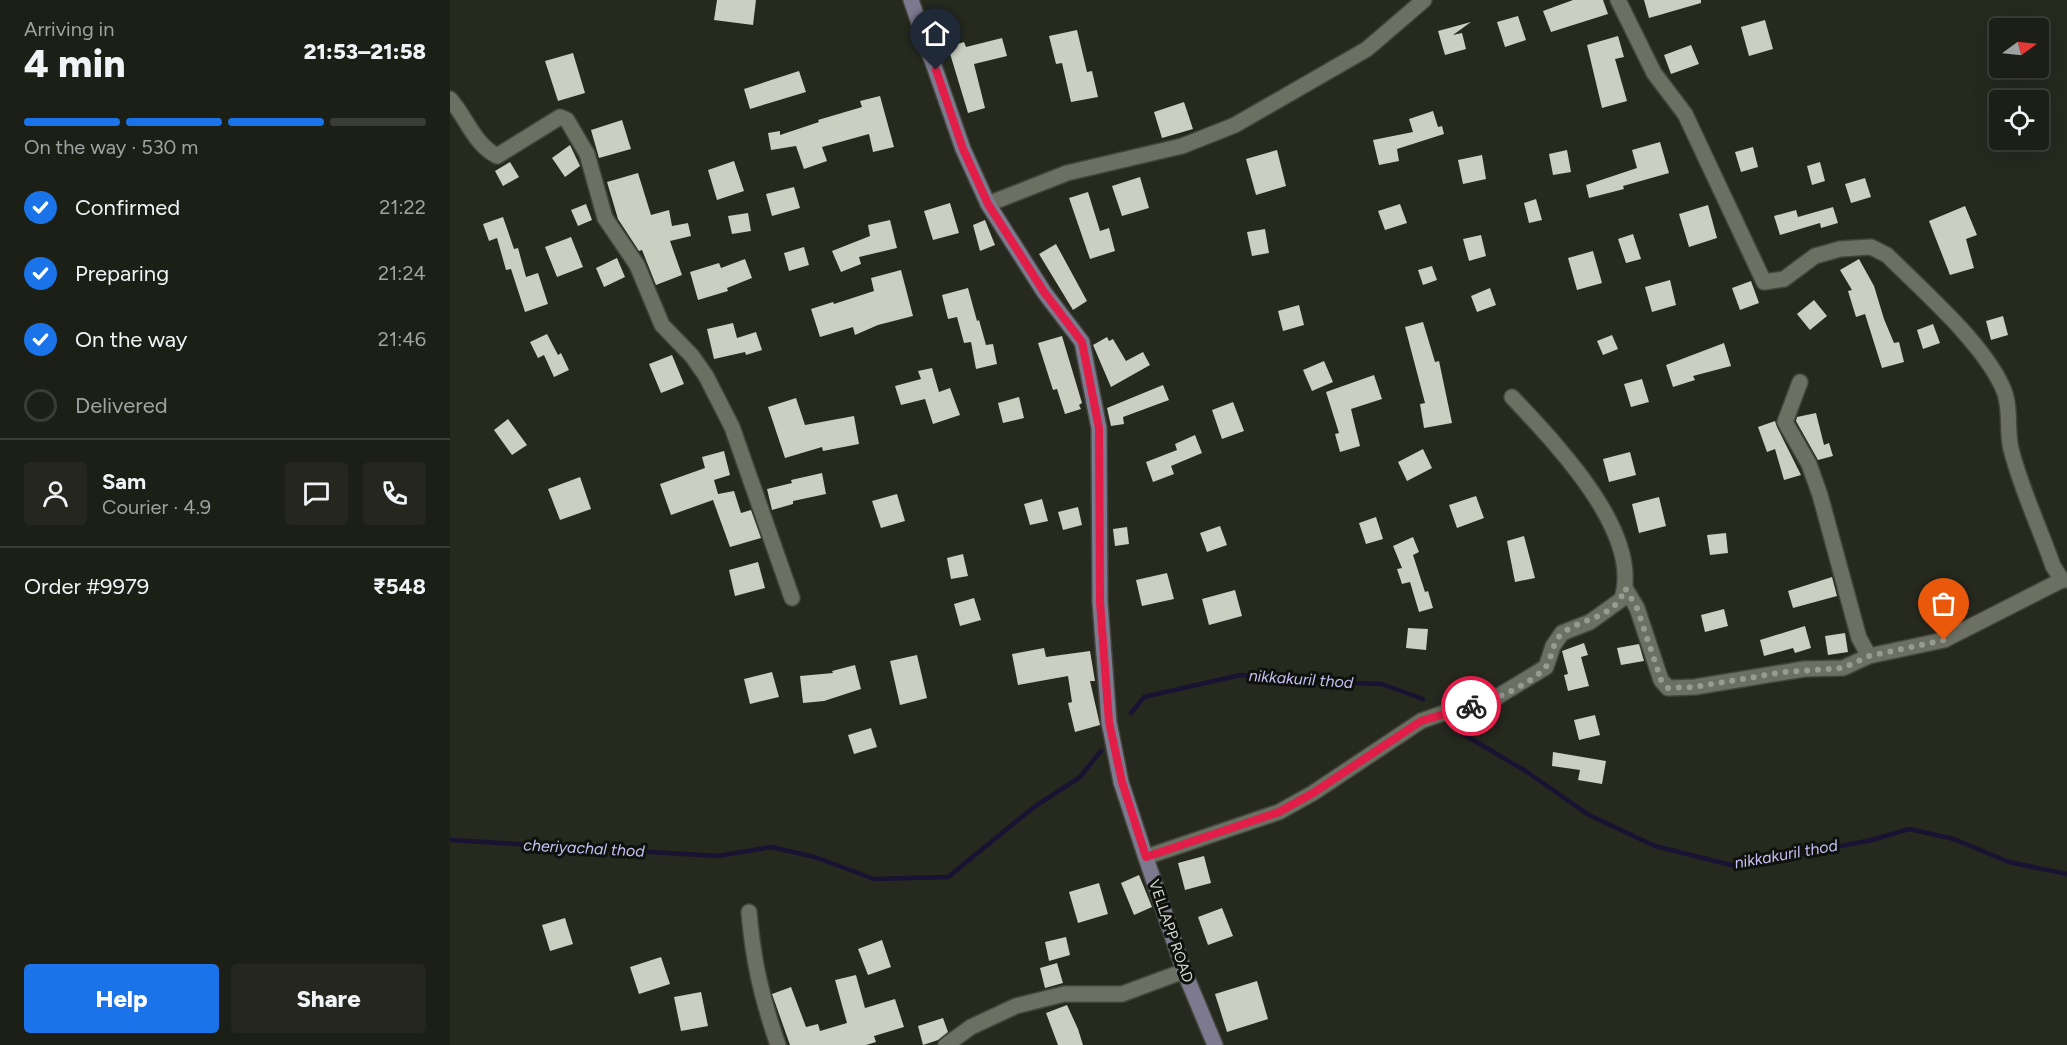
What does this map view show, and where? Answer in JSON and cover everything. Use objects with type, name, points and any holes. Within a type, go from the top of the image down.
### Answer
[{"type":"main road","name":"VELLAPP ROAD","points":[[911,0],[963,149],[988,204],[1044,292],[1082,342],[1099,428],[1100,602],[1109,722],[1122,782],[1146,857],[1184,971],[1215,1045]]},
{"type":"street","points":[[988,204],[1067,173],[1182,146],[1235,125],[1367,49],[1424,0]]},
{"type":"street","points":[[1618,0],[1654,73],[1685,114],[1764,282],[1784,279],[1815,256],[1840,249],[1871,247],[1887,255],[1969,339],[2003,386],[2011,447],[2019,474],[2053,566],[2065,580],[1944,640],[1869,656],[1843,668],[1784,672],[1695,687],[1668,688],[1661,680],[1637,608],[1625,588]]},
{"type":"street","points":[[450,99],[458,108],[471,132],[488,151],[497,156],[560,117],[567,120],[587,154],[605,218],[637,265],[662,325],[692,356],[706,376],[732,426],[792,598]]},
{"type":"street","points":[[1800,382],[1785,422],[1809,464],[1820,495],[1859,638],[1869,656]]},
{"type":"street","points":[[1146,857],[1279,812],[1313,793],[1421,721],[1452,710],[1487,703],[1546,667],[1553,646],[1562,633],[1590,622],[1622,599],[1627,571],[1620,543],[1590,489],[1555,444],[1512,397]]},
{"type":"street","points":[[749,912],[757,980],[778,1045]]},
{"type":"street","points":[[945,1045],[971,1027],[1016,1006],[1064,994],[1122,994],[1184,971]]},
{"type":"building","points":[[717,0],[756,0],[753,25],[714,20]]},
{"type":"building","points":[[1573,0],[1603,0],[1608,14],[1551,32],[1543,11]]},
{"type":"building","points":[[1644,0],[1701,0],[1701,3],[1649,18]]},
{"type":"building","points":[[1518,16],[1526,40],[1505,47],[1497,22]]},
{"type":"building","points":[[1765,20],[1773,49],[1749,56],[1741,27]]},
{"type":"building","points":[[1471,22],[1453,35],[1462,33],[1466,49],[1445,55],[1438,31]]},
{"type":"building","points":[[1077,30],[1087,72],[1092,71],[1098,97],[1071,102],[1062,63],[1056,64],[1049,36]]},
{"type":"building","points":[[1618,36],[1624,57],[1615,59],[1627,101],[1602,108],[1587,45]]},
{"type":"building","points":[[1002,38],[1007,56],[974,64],[985,108],[968,113],[948,47],[964,42],[966,47]]},
{"type":"building","points":[[1691,45],[1699,64],[1671,74],[1664,55]]},
{"type":"building","points":[[573,53],[585,93],[558,101],[545,61]]},
{"type":"building","points":[[799,71],[806,92],[750,109],[744,89]]},
{"type":"building","points":[[880,96],[894,147],[873,152],[869,134],[822,147],[827,161],[804,169],[796,146],[771,150],[768,133],[780,131],[780,135],[819,122],[818,120],[862,107],[860,101]]},
{"type":"building","points":[[1184,102],[1193,129],[1162,138],[1154,112]]},
{"type":"building","points":[[1433,111],[1438,127],[1442,126],[1444,134],[1397,149],[1399,161],[1379,165],[1373,140],[1413,132],[1409,119]]},
{"type":"building","points":[[622,120],[631,149],[599,158],[591,130]]},
{"type":"building","points":[[1660,142],[1669,173],[1623,186],[1624,189],[1589,198],[1586,185],[1637,168],[1632,150]]},
{"type":"building","points":[[570,145],[580,166],[565,177],[552,158]]},
{"type":"building","points":[[1753,147],[1758,167],[1741,172],[1735,152]]},
{"type":"building","points":[[1277,150],[1286,186],[1256,195],[1246,159]]},
{"type":"building","points":[[1567,150],[1571,172],[1553,175],[1549,154]]},
{"type":"building","points":[[1482,155],[1486,179],[1463,184],[1458,160]]},
{"type":"building","points":[[734,161],[744,191],[717,200],[708,170]]},
{"type":"building","points":[[510,162],[519,177],[503,186],[495,171]]},
{"type":"building","points":[[1820,162],[1825,181],[1812,185],[1807,166]]},
{"type":"building","points":[[638,173],[651,215],[669,210],[672,226],[688,223],[691,236],[670,241],[682,275],[656,285],[642,250],[639,251],[618,219],[607,182]]},
{"type":"building","points":[[1140,177],[1149,208],[1122,216],[1112,186]]},
{"type":"building","points":[[1865,178],[1871,197],[1851,203],[1845,184]]},
{"type":"building","points":[[794,187],[800,208],[772,216],[766,194]]},
{"type":"building","points":[[1088,192],[1100,231],[1109,228],[1115,251],[1090,259],[1069,198]]},
{"type":"building","points":[[1536,199],[1542,220],[1529,223],[1524,203]]},
{"type":"building","points":[[950,203],[959,233],[933,240],[924,211]]},
{"type":"building","points":[[586,204],[592,220],[578,226],[571,210]]},
{"type":"building","points":[[1400,204],[1407,223],[1385,230],[1378,211]]},
{"type":"building","points":[[1708,205],[1717,238],[1689,247],[1679,214]]},
{"type":"building","points":[[1965,206],[1977,235],[1966,239],[1974,268],[1950,275],[1929,221]]},
{"type":"building","points":[[1833,207],[1838,223],[1821,228],[1820,223],[1780,235],[1774,216],[1796,210],[1798,217]]},
{"type":"building","points":[[748,213],[751,231],[732,234],[728,216]]},
{"type":"building","points":[[503,217],[514,249],[518,248],[526,277],[538,273],[548,304],[525,312],[511,269],[506,270],[497,238],[489,241],[483,224]]},
{"type":"building","points":[[890,220],[897,248],[859,257],[861,264],[841,272],[832,251],[870,236],[868,225]]},
{"type":"building","points":[[985,220],[995,245],[980,251],[973,225]]},
{"type":"building","points":[[1265,229],[1269,253],[1252,256],[1247,232]]},
{"type":"building","points":[[1633,234],[1641,259],[1626,263],[1618,239]]},
{"type":"building","points":[[1481,235],[1486,256],[1469,261],[1463,239]]},
{"type":"building","points":[[571,237],[583,267],[557,277],[545,247]]},
{"type":"building","points":[[1056,244],[1087,301],[1073,310],[1039,254]]},
{"type":"building","points":[[804,247],[809,265],[789,271],[784,253]]},
{"type":"building","points":[[1593,251],[1602,283],[1577,290],[1568,258]]},
{"type":"building","points":[[617,258],[625,277],[604,287],[596,268]]},
{"type":"building","points":[[745,259],[752,278],[727,288],[728,291],[698,300],[690,272],[719,263],[721,268]]},
{"type":"building","points":[[1859,259],[1874,286],[1894,343],[1899,342],[1904,362],[1882,368],[1865,314],[1856,317],[1848,291],[1852,290],[1840,270]]},
{"type":"building","points":[[1432,266],[1437,280],[1423,285],[1418,270]]},
{"type":"building","points":[[901,270],[913,316],[878,325],[855,335],[853,327],[820,337],[811,309],[874,291],[871,278]]},
{"type":"building","points":[[1670,280],[1676,305],[1652,312],[1645,287]]},
{"type":"building","points":[[1751,281],[1759,303],[1740,310],[1732,288]]},
{"type":"building","points":[[968,288],[986,345],[993,344],[997,364],[976,369],[971,342],[964,343],[957,317],[948,319],[942,295]]},
{"type":"building","points":[[1490,288],[1496,305],[1477,312],[1471,296]]},
{"type":"building","points":[[1814,300],[1827,316],[1810,330],[1797,314]]},
{"type":"building","points":[[1299,305],[1304,325],[1283,331],[1278,311]]},
{"type":"building","points":[[2003,316],[2008,335],[1991,340],[1986,321]]},
{"type":"building","points":[[1423,322],[1435,362],[1439,361],[1452,423],[1424,428],[1420,404],[1425,403],[1405,327]]},
{"type":"building","points":[[733,323],[737,338],[756,332],[762,350],[746,355],[745,352],[714,359],[707,329]]},
{"type":"building","points":[[1933,324],[1940,343],[1923,349],[1917,330]]},
{"type":"building","points":[[547,334],[558,355],[561,353],[569,370],[554,377],[544,355],[538,358],[530,342]]},
{"type":"building","points":[[1612,335],[1618,349],[1603,355],[1597,341]]},
{"type":"building","points":[[1062,336],[1082,403],[1079,405],[1081,409],[1065,414],[1057,389],[1053,390],[1038,343]]},
{"type":"building","points":[[1107,337],[1109,341],[1113,339],[1126,361],[1143,352],[1150,365],[1111,387],[1093,345]]},
{"type":"building","points":[[1724,343],[1731,366],[1693,376],[1695,380],[1673,387],[1666,365]]},
{"type":"building","points":[[672,355],[684,384],[661,393],[649,364]]},
{"type":"building","points":[[1324,361],[1333,382],[1312,391],[1303,370]]},
{"type":"building","points":[[932,368],[939,392],[950,388],[960,415],[933,424],[925,399],[901,405],[895,386],[921,379],[918,371]]},
{"type":"building","points":[[1374,375],[1382,399],[1351,409],[1360,446],[1340,452],[1335,434],[1339,433],[1326,392]]},
{"type":"building","points":[[1642,379],[1649,402],[1631,407],[1624,384]]},
{"type":"building","points":[[1163,385],[1169,400],[1123,417],[1124,424],[1111,426],[1107,408]]},
{"type":"building","points":[[1019,397],[1024,418],[1003,423],[998,403]]},
{"type":"building","points":[[796,398],[805,425],[854,416],[859,444],[823,451],[822,447],[785,458],[768,407]]},
{"type":"building","points":[[1233,402],[1244,431],[1222,439],[1212,410]]},
{"type":"building","points":[[1816,413],[1824,445],[1829,443],[1833,456],[1818,460],[1796,421],[1797,417]]},
{"type":"building","points":[[508,419],[527,445],[512,455],[494,430]]},
{"type":"building","points":[[1775,421],[1801,475],[1784,480],[1775,449],[1767,452],[1758,427]]},
{"type":"building","points":[[1195,435],[1202,453],[1171,466],[1174,474],[1153,482],[1146,462],[1177,450],[1175,444]]},
{"type":"building","points":[[1423,449],[1432,468],[1407,481],[1398,462]]},
{"type":"building","points":[[724,451],[730,475],[714,480],[718,494],[734,491],[741,513],[751,510],[761,538],[730,547],[713,500],[671,515],[660,484],[705,468],[702,457]]},
{"type":"building","points":[[1630,452],[1636,475],[1609,482],[1603,459]]},
{"type":"building","points":[[822,473],[826,494],[793,501],[793,504],[772,510],[767,489],[792,483],[791,480]]},
{"type":"building","points":[[580,477],[591,509],[560,520],[548,489]]},
{"type":"building","points":[[897,494],[905,521],[881,528],[872,501]]},
{"type":"building","points":[[1476,496],[1484,518],[1457,528],[1449,505]]},
{"type":"building","points":[[1659,497],[1666,526],[1639,533],[1632,504]]},
{"type":"building","points":[[1042,499],[1048,521],[1030,525],[1024,504]]},
{"type":"building","points":[[1078,507],[1082,525],[1063,530],[1058,512]]},
{"type":"building","points":[[1376,517],[1383,539],[1366,544],[1359,523]]},
{"type":"building","points":[[1220,526],[1227,545],[1207,552],[1200,533]]},
{"type":"building","points":[[1127,527],[1129,544],[1115,546],[1113,529]]},
{"type":"building","points":[[1726,533],[1728,553],[1710,555],[1707,535]]},
{"type":"building","points":[[1524,536],[1535,578],[1515,582],[1507,541]]},
{"type":"building","points":[[1413,537],[1419,552],[1413,555],[1425,592],[1428,591],[1433,608],[1419,612],[1410,582],[1402,584],[1397,569],[1402,568],[1393,546]]},
{"type":"building","points":[[963,554],[968,576],[951,579],[947,558]]},
{"type":"building","points":[[758,562],[765,588],[735,596],[729,570]]},
{"type":"building","points":[[1167,573],[1174,599],[1142,606],[1136,580]]},
{"type":"building","points":[[1832,577],[1837,596],[1793,608],[1788,591]]},
{"type":"building","points":[[1235,590],[1242,616],[1209,625],[1202,599]]},
{"type":"building","points":[[974,598],[981,620],[960,626],[954,604]]},
{"type":"building","points":[[1724,609],[1728,626],[1705,632],[1701,615]]},
{"type":"building","points":[[1805,626],[1811,648],[1795,653],[1793,648],[1764,656],[1760,640]]},
{"type":"building","points":[[1408,628],[1428,629],[1426,650],[1406,648]]},
{"type":"building","points":[[1845,633],[1848,652],[1828,655],[1825,636]]},
{"type":"building","points":[[1584,643],[1588,655],[1581,657],[1589,686],[1568,691],[1564,675],[1568,674],[1562,651]]},
{"type":"building","points":[[1639,644],[1644,661],[1621,665],[1617,648]]},
{"type":"building","points":[[1044,648],[1046,657],[1090,651],[1095,681],[1090,681],[1100,725],[1075,732],[1068,703],[1072,702],[1068,676],[1018,685],[1012,654]]},
{"type":"building","points":[[917,655],[927,698],[900,705],[890,661]]},
{"type":"building","points":[[855,665],[861,689],[824,701],[803,703],[800,676],[833,673],[832,671]]},
{"type":"building","points":[[772,672],[779,697],[750,704],[744,679]]},
{"type":"building","points":[[1595,715],[1600,735],[1579,740],[1574,720]]},
{"type":"building","points":[[871,728],[877,747],[854,754],[848,735]]},
{"type":"building","points":[[1553,752],[1606,761],[1602,784],[1578,780],[1580,770],[1552,766]]},
{"type":"building","points":[[1204,856],[1211,883],[1185,890],[1178,863]]},
{"type":"building","points":[[1139,875],[1152,907],[1134,915],[1121,883]]},
{"type":"building","points":[[1099,883],[1108,914],[1078,923],[1069,892]]},
{"type":"building","points":[[1222,908],[1233,936],[1208,945],[1198,917]]},
{"type":"building","points":[[565,918],[573,944],[550,951],[542,925]]},
{"type":"building","points":[[1066,937],[1070,955],[1049,961],[1045,942]]},
{"type":"building","points":[[882,940],[891,967],[868,975],[858,949]]},
{"type":"building","points":[[661,957],[670,984],[639,994],[630,967]]},
{"type":"building","points":[[1057,963],[1063,983],[1045,988],[1040,968]]},
{"type":"building","points":[[856,975],[865,1008],[895,999],[904,1027],[874,1036],[876,1042],[866,1045],[790,1045],[772,994],[791,987],[806,1027],[818,1024],[820,1031],[847,1023],[835,980]]},
{"type":"building","points":[[1257,981],[1268,1019],[1227,1032],[1215,994]]},
{"type":"building","points":[[701,992],[708,1026],[681,1031],[674,997]]},
{"type":"building","points":[[1067,1005],[1083,1045],[1058,1045],[1046,1013]]},
{"type":"building","points":[[943,1018],[948,1032],[938,1040],[923,1045],[918,1026]]},
{"type":"waterway","name":"nikkakuril thod","points":[[1131,713],[1144,697],[1240,675],[1307,682],[1382,684],[1423,699]]},
{"type":"waterway","name":"nikkakuril thod","points":[[1458,731],[1527,772],[1589,815],[1655,846],[1735,866],[1872,840],[1909,829],[1954,839],[2009,862],[2067,874]]},
{"type":"waterway","name":"cheriyachal thod","points":[[450,840],[718,856],[771,847],[815,857],[874,879],[948,877],[1034,807],[1080,777],[1101,751]]},
{"type":"way so far","points":[[1471,706],[1487,703],[1535,676],[1546,667],[1553,646],[1562,633],[1590,622],[1610,609],[1622,599],[1625,588],[1637,608],[1661,680],[1668,688],[1695,687],[1804,669],[1843,668],[1869,656],[1893,653],[1944,640]]},
{"type":"route","points":[[936,70],[963,149],[988,204],[1044,292],[1082,342],[1099,428],[1097,470],[1100,602],[1109,722],[1122,782],[1146,857],[1279,812],[1313,793],[1354,763],[1421,721],[1471,706]]}]
